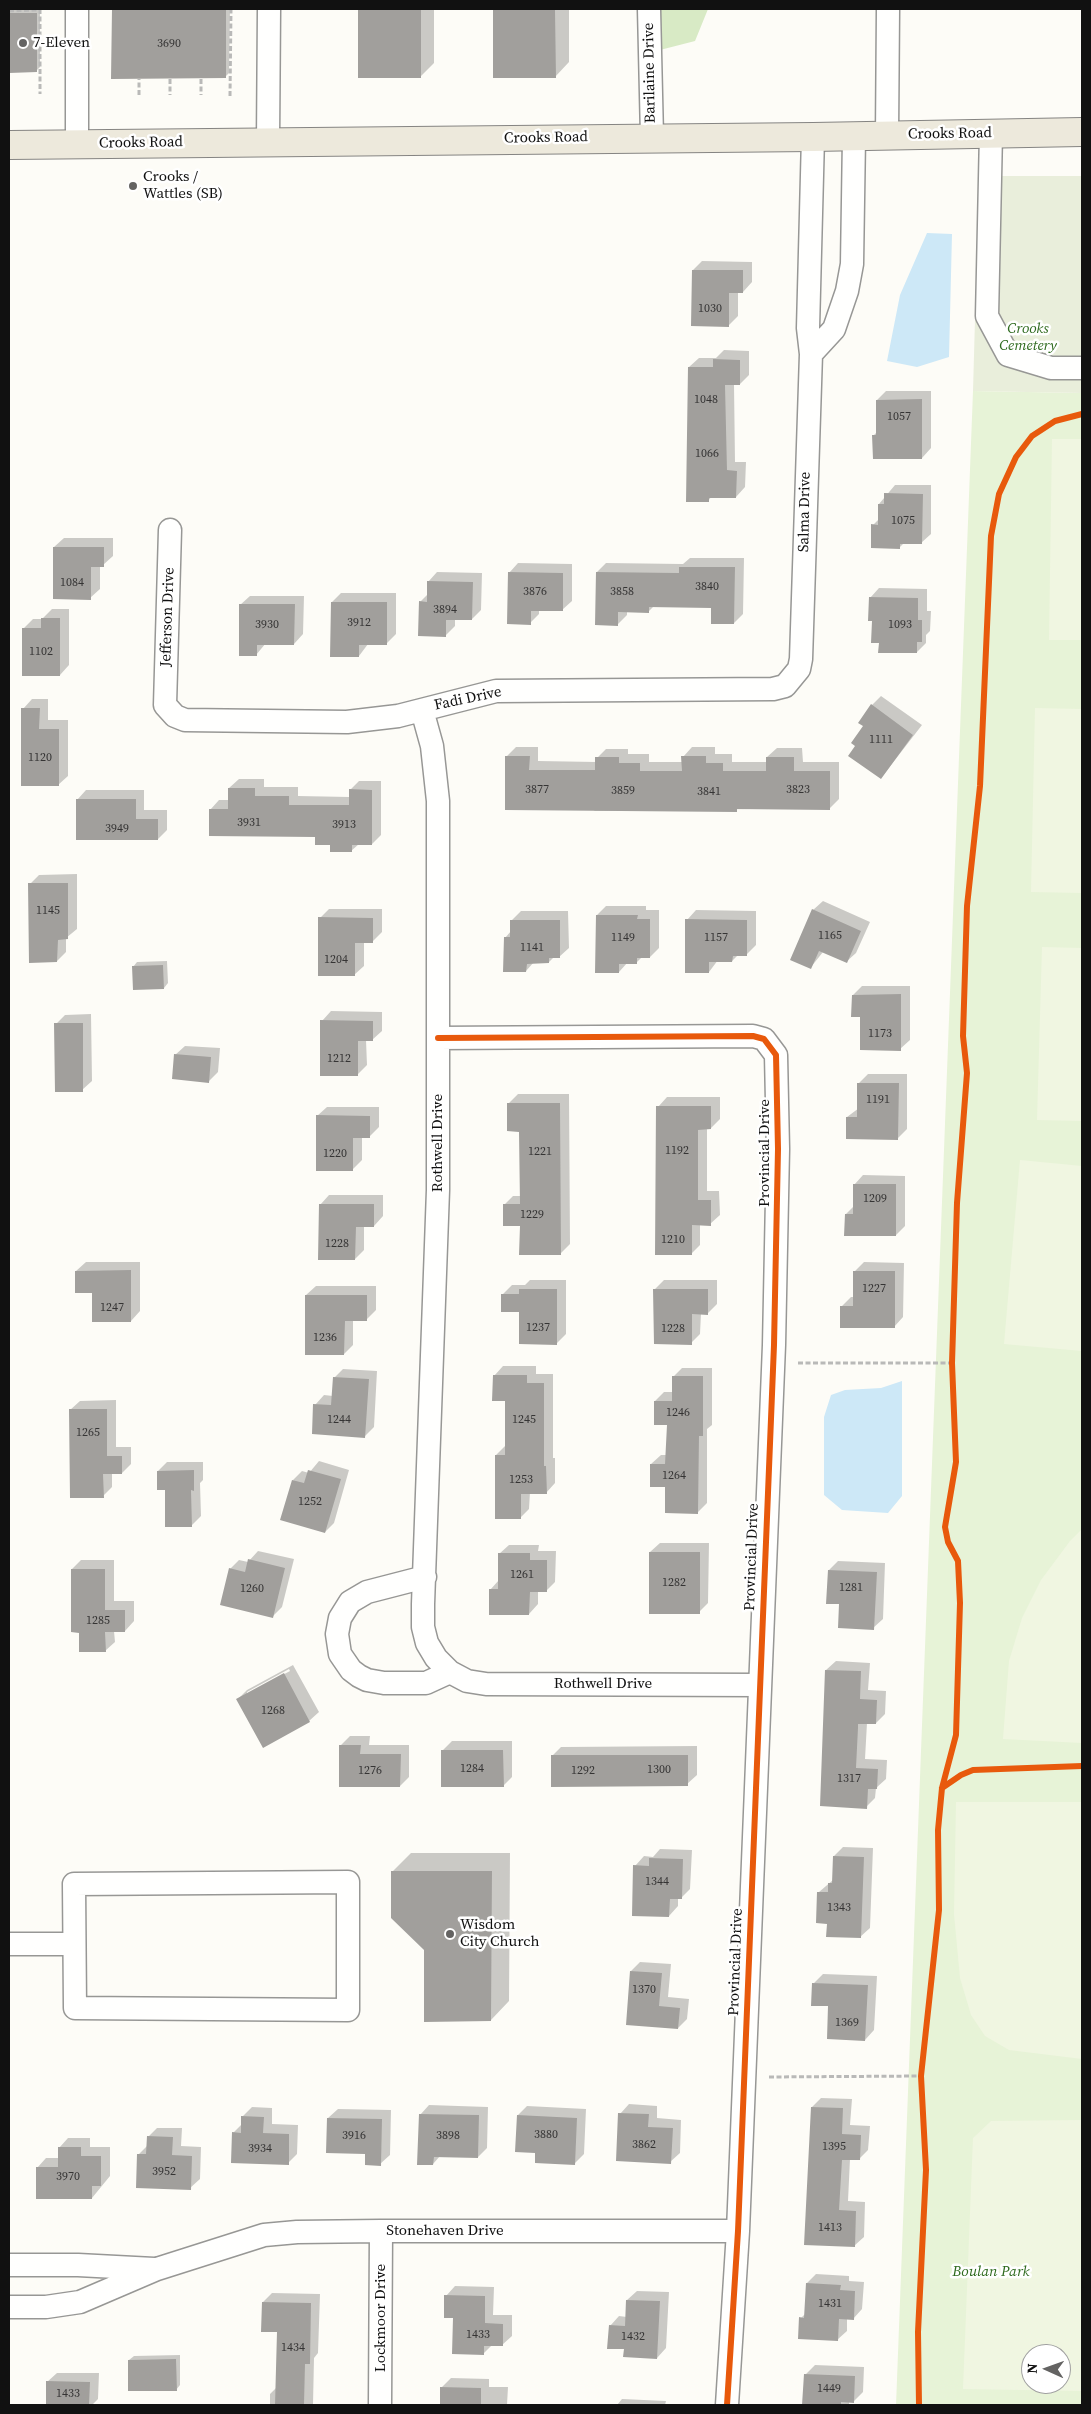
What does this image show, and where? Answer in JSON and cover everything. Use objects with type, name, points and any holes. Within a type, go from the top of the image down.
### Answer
[{"type":"main road","name":"Crooks Road","points":[[9,145],[652,137],[813,137],[991,132],[1082,132]]},
{"type":"street","points":[[76,9],[77,144]]},
{"type":"street","points":[[268,141],[269,9]]},
{"type":"street","name":"Barilaine Drive","points":[[649,9],[652,137]]},
{"type":"street","points":[[887,135],[888,9]]},
{"type":"street","points":[[991,132],[987,316],[1008,355],[1052,368],[1082,368]]},
{"type":"street","points":[[811,354],[834,329],[848,291],[852,264],[854,136]]},
{"type":"street","name":"Salma Drive","points":[[800,669],[811,354],[808,328],[813,137]]},
{"type":"street","name":"Jefferson Drive","points":[[165,704],[170,530]]},
{"type":"street","name":"Fadi Drive","points":[[165,704],[175,716],[195,722],[347,722],[398,716],[496,691],[773,689],[785,686],[800,669]]},
{"type":"street","name":"Rothwell Drive","points":[[422,710],[432,746],[438,801],[436,1272],[423,1627],[427,1643],[436,1658],[450,1672],[467,1681],[486,1684],[760,1685]]},
{"type":"street","name":"Provincial Drive","points":[[438,1038],[753,1036],[764,1039],[776,1055],[778,1132],[777,1245],[738,2231],[727,2405]]},
{"type":"street","points":[[425,1577],[367,1592],[350,1602],[340,1618],[337,1634],[340,1654],[351,1670],[359,1676],[367,1680],[384,1683],[426,1683],[450,1672]]},
{"type":"street","points":[[348,1882],[348,2010],[75,2008],[74,1944],[74,1884],[348,1882]]},
{"type":"street","points":[[9,1944],[74,1944]]},
{"type":"street","name":"Stonehaven Drive","points":[[9,2308],[46,2307],[80,2302],[157,2269],[264,2235],[298,2232],[382,2231],[738,2231]]},
{"type":"street","name":"Lockmoor Drive","points":[[380,2405],[382,2231]]},
{"type":"street","name":"Stonehaven Drive","points":[[9,2265],[78,2265],[157,2269]]},
{"type":"path","points":[[230,96],[231,9]]},
{"type":"path","points":[[9,11],[40,10],[40,94]]},
{"type":"path","points":[[139,78],[139,95]]},
{"type":"path","points":[[170,79],[170,95]]},
{"type":"path","points":[[200,79],[201,95]]},
{"type":"path","points":[[952,1354],[952,1372]]},
{"type":"path","points":[[798,1363],[952,1363]]},
{"type":"path","points":[[922,2066],[922,2085]]},
{"type":"path","points":[[770,2077],[921,2076]]},
{"type":"green space","points":[[658,9],[708,9],[695,41],[660,50]]},
{"type":"green space","name":"Crooks Cemetery","points":[[979,176],[1082,176],[1082,393],[973,391]]},
{"type":"green space","name":"Boulan Park","points":[[973,391],[1082,393],[1082,2405],[896,2405]]},
{"type":"green space","points":[[1052,439],[1082,439],[1082,640],[1049,640]]},
{"type":"green space","points":[[1035,708],[1082,709],[1082,893],[1031,892]]},
{"type":"green space","points":[[1042,947],[1082,948],[1082,1121],[1037,1120]]},
{"type":"green space","points":[[1020,1160],[1082,1166],[1082,1351],[1004,1344]]},
{"type":"green space","points":[[1082,1529],[1082,1743],[1003,1739],[1009,1661],[1022,1618],[1041,1580],[1070,1541]]},
{"type":"green space","points":[[956,1802],[1082,1802],[1082,2059],[1009,2050],[985,2036],[971,2015],[960,1978],[954,1914]]},
{"type":"green space","points":[[1082,2120],[1082,2391],[1071,2391],[1071,2344],[1021,2344],[1021,2390],[963,2389],[973,2138],[991,2121]]},
{"type":"water","points":[[927,233],[952,234],[949,357],[917,367],[887,361],[900,295]]},
{"type":"water","points":[[902,1381],[902,1496],[888,1513],[842,1510],[824,1495],[824,1417],[831,1395],[845,1390],[881,1388]]},
{"type":"building","points":[[112,9],[226,9],[226,78],[111,79]]},
{"type":"building","points":[[358,9],[421,9],[421,78],[358,78]]},
{"type":"building","points":[[493,9],[555,9],[556,78],[493,78]]},
{"type":"building","name":"7-Eleven","points":[[9,13],[37,13],[37,72],[9,73]]},
{"type":"building","points":[[692,270],[743,270],[743,293],[729,293],[729,327],[691,326]]},
{"type":"building","points":[[713,359],[740,360],[740,385],[725,385],[727,470],[737,471],[736,498],[709,498],[709,502],[686,502],[688,367],[713,367]]},
{"type":"building","points":[[922,399],[922,459],[873,459],[872,435],[876,435],[876,400]]},
{"type":"building","points":[[884,493],[923,494],[922,544],[900,544],[900,549],[871,548],[871,524],[878,525],[878,504],[884,504]]},
{"type":"building","points":[[53,547],[104,547],[104,567],[91,567],[91,600],[53,599]]},
{"type":"building","points":[[679,567],[735,567],[734,624],[711,624],[711,608],[649,607],[649,613],[618,612],[618,626],[595,625],[596,572],[679,573]]},
{"type":"building","points":[[508,572],[563,573],[563,611],[531,611],[531,625],[507,624]]},
{"type":"building","points":[[427,581],[473,582],[472,620],[446,620],[446,637],[418,636],[419,601],[427,602]]},
{"type":"building","points":[[869,597],[918,598],[918,620],[922,620],[922,642],[917,642],[917,653],[878,653],[879,643],[871,643],[872,621],[868,621]]},
{"type":"building","points":[[331,602],[387,602],[387,645],[359,645],[359,657],[330,657]]},
{"type":"building","points":[[239,604],[295,604],[294,645],[257,645],[257,656],[239,656]]},
{"type":"building","points":[[41,618],[60,618],[60,676],[22,676],[22,628],[41,628]]},
{"type":"building","points":[[871,704],[913,735],[881,779],[848,756],[855,746],[851,743],[863,726],[858,723]]},
{"type":"building","points":[[21,708],[40,708],[39,729],[59,729],[59,786],[21,786]]},
{"type":"building","points":[[505,756],[530,756],[529,770],[595,770],[595,757],[619,757],[619,763],[640,763],[640,771],[682,771],[681,756],[706,756],[706,763],[723,763],[723,771],[766,771],[766,757],[794,757],[794,771],[830,771],[830,810],[737,809],[737,812],[505,810]]},
{"type":"building","points":[[228,788],[255,788],[255,796],[289,796],[289,805],[349,805],[349,789],[372,790],[372,845],[352,845],[352,852],[330,852],[330,845],[315,845],[315,837],[209,836],[209,809],[228,809]]},
{"type":"building","points":[[76,799],[136,799],[136,819],[158,819],[158,840],[76,840]]},
{"type":"building","points":[[28,883],[68,883],[68,939],[58,940],[57,962],[29,963]]},
{"type":"building","points":[[812,909],[861,931],[847,963],[819,951],[811,969],[790,960]]},
{"type":"building","points":[[596,915],[638,915],[637,919],[650,919],[650,958],[637,958],[637,964],[619,964],[619,973],[595,973]]},
{"type":"building","points":[[318,917],[373,918],[373,943],[355,943],[355,976],[318,976]]},
{"type":"building","points":[[685,919],[747,920],[747,956],[733,956],[732,962],[709,962],[709,973],[685,973]]},
{"type":"building","points":[[510,920],[560,920],[560,958],[549,958],[549,963],[527,964],[526,972],[503,972],[504,937],[510,937]]},
{"type":"building","points":[[163,965],[164,989],[133,990],[132,966]]},
{"type":"building","points":[[901,994],[901,1051],[860,1050],[860,1017],[851,1017],[852,995]]},
{"type":"building","points":[[320,1020],[373,1021],[373,1041],[358,1041],[358,1076],[320,1076]]},
{"type":"building","points":[[54,1023],[83,1023],[83,1092],[55,1092]]},
{"type":"building","points":[[174,1054],[211,1057],[209,1083],[172,1079]]},
{"type":"building","points":[[857,1083],[899,1083],[898,1140],[846,1139],[846,1117],[857,1117]]},
{"type":"building","points":[[507,1103],[560,1103],[561,1255],[519,1255],[520,1226],[503,1226],[503,1204],[520,1204],[519,1132],[507,1131]]},
{"type":"building","points":[[656,1106],[711,1106],[711,1129],[698,1130],[698,1200],[711,1200],[711,1226],[692,1225],[692,1255],[655,1255]]},
{"type":"building","points":[[316,1115],[370,1116],[370,1138],[353,1138],[353,1171],[316,1171]]},
{"type":"building","points":[[853,1184],[896,1184],[896,1236],[844,1236],[845,1214],[853,1214]]},
{"type":"building","points":[[319,1204],[374,1204],[374,1227],[356,1227],[355,1260],[318,1260]]},
{"type":"building","points":[[131,1270],[131,1322],[92,1322],[92,1293],[75,1293],[75,1271]]},
{"type":"building","points":[[853,1271],[895,1271],[895,1328],[840,1328],[840,1306],[853,1306]]},
{"type":"building","points":[[519,1289],[557,1289],[557,1345],[519,1344],[519,1312],[501,1312],[501,1294],[519,1294]]},
{"type":"building","points":[[653,1289],[708,1289],[708,1315],[692,1314],[692,1345],[654,1344]]},
{"type":"building","points":[[305,1295],[367,1295],[367,1321],[345,1321],[344,1355],[305,1355]]},
{"type":"building","points":[[493,1375],[527,1375],[527,1383],[544,1383],[544,1466],[546,1466],[547,1494],[521,1494],[521,1519],[495,1519],[495,1455],[505,1455],[505,1401],[492,1401]]},
{"type":"building","points":[[672,1376],[703,1376],[703,1436],[699,1436],[698,1514],[665,1513],[665,1487],[650,1487],[650,1464],[665,1464],[667,1425],[654,1425],[654,1401],[672,1401]]},
{"type":"building","points":[[333,1377],[369,1379],[365,1438],[312,1434],[313,1404],[331,1405]]},
{"type":"building","points":[[69,1409],[107,1409],[107,1456],[122,1456],[122,1474],[103,1474],[104,1498],[70,1498]]},
{"type":"building","points":[[194,1470],[194,1491],[191,1490],[192,1527],[165,1527],[165,1490],[157,1490],[157,1471]]},
{"type":"building","points":[[308,1470],[341,1479],[325,1533],[280,1520],[292,1480],[304,1483]]},
{"type":"building","points":[[649,1552],[700,1552],[700,1614],[649,1614]]},
{"type":"building","points":[[498,1553],[530,1553],[530,1560],[547,1560],[547,1592],[530,1592],[529,1615],[489,1615],[489,1589],[498,1589]]},
{"type":"building","points":[[248,1559],[285,1568],[273,1618],[220,1605],[229,1568],[245,1572]]},
{"type":"building","points":[[71,1569],[105,1569],[105,1610],[125,1610],[125,1632],[105,1632],[106,1652],[79,1652],[79,1633],[71,1632]]},
{"type":"building","points":[[828,1570],[877,1572],[874,1630],[838,1628],[839,1604],[826,1604]]},
{"type":"building","points":[[825,1670],[861,1671],[860,1699],[877,1700],[876,1724],[858,1724],[856,1768],[878,1769],[877,1789],[868,1789],[867,1809],[820,1806]]},
{"type":"building","points":[[284,1673],[310,1722],[263,1748],[236,1699]]},
{"type":"building","points":[[339,1745],[361,1745],[360,1754],[401,1754],[400,1787],[339,1787]]},
{"type":"building","points":[[441,1750],[503,1750],[504,1787],[441,1787]]},
{"type":"building","points":[[551,1755],[688,1755],[688,1786],[551,1787]]},
{"type":"building","points":[[833,1856],[864,1857],[861,1938],[826,1937],[827,1924],[816,1923],[817,1892],[828,1892],[828,1883],[832,1883]]},
{"type":"building","points":[[649,1858],[683,1859],[682,1899],[670,1899],[669,1917],[632,1916],[633,1865],[649,1866]]},
{"type":"building","name":"Wisdom City Church","points":[[391,1871],[492,1871],[491,2021],[424,2022],[424,1950],[391,1918]]},
{"type":"building","points":[[630,1971],[662,1973],[659,2006],[680,2008],[678,2029],[626,2025]]},
{"type":"building","points":[[812,1983],[868,1985],[865,2041],[827,2039],[828,2006],[811,2006]]},
{"type":"building","points":[[811,2107],[843,2108],[842,2134],[861,2135],[860,2160],[842,2160],[839,2210],[856,2211],[855,2247],[804,2245]]},
{"type":"building","points":[[618,2113],[649,2114],[648,2127],[673,2128],[671,2164],[616,2161]]},
{"type":"building","points":[[419,2114],[479,2115],[478,2158],[434,2157],[433,2165],[417,2165]]},
{"type":"building","points":[[517,2115],[577,2118],[575,2165],[535,2163],[535,2153],[515,2152]]},
{"type":"building","points":[[241,2116],[264,2117],[263,2133],[289,2134],[289,2165],[231,2163],[232,2132],[241,2133]]},
{"type":"building","points":[[327,2118],[382,2119],[381,2166],[365,2165],[365,2154],[326,2153]]},
{"type":"building","points":[[147,2136],[173,2137],[172,2155],[192,2156],[191,2190],[136,2188],[137,2154],[146,2154]]},
{"type":"building","points":[[58,2147],[81,2147],[81,2156],[101,2156],[101,2186],[92,2186],[92,2199],[36,2199],[36,2167],[58,2167]]},
{"type":"building","points":[[806,2283],[841,2285],[840,2290],[855,2291],[854,2320],[839,2319],[838,2341],[798,2339],[799,2317],[804,2318]]},
{"type":"building","points":[[444,2295],[485,2296],[485,2323],[503,2324],[503,2346],[484,2346],[484,2355],[452,2354],[453,2318],[444,2318]]},
{"type":"building","points":[[626,2300],[660,2301],[657,2359],[623,2357],[624,2349],[607,2349],[609,2325],[625,2326]]},
{"type":"building","points":[[262,2302],[311,2303],[310,2364],[305,2364],[304,2405],[275,2405],[277,2332],[261,2332]]},
{"type":"building","points":[[176,2359],[177,2391],[128,2391],[128,2360]]},
{"type":"building","points":[[804,2374],[855,2376],[854,2403],[802,2405]]},
{"type":"building","points":[[46,2381],[90,2382],[89,2405],[46,2405]]},
{"type":"building","points":[[440,2387],[481,2388],[481,2405],[440,2404]]},
{"type":"cycle path","points":[[919,2405],[918,2332],[926,2170],[921,2076],[939,1910],[938,1830],[942,1788],[956,1735],[960,1603],[958,1561],[948,1542],[945,1527],[956,1462],[952,1363],[957,1203],[967,1073],[963,1036],[967,906],[980,786],[991,536],[999,494],[1016,457],[1032,436],[1055,421],[1082,414]]},
{"type":"cycle path","points":[[438,1038],[753,1036],[764,1039],[776,1055],[778,1149],[774,1345],[738,2231],[727,2405]]},
{"type":"cycle path","points":[[942,1788],[961,1775],[973,1770],[1082,1766]]},
{"type":"place","name":"7-Eleven","points":[[23,43]]},
{"type":"place","name":"Crooks / Wattles (SB)","points":[[133,186]]},
{"type":"place","name":"Wisdom City Church","points":[[450,1934]]}]
